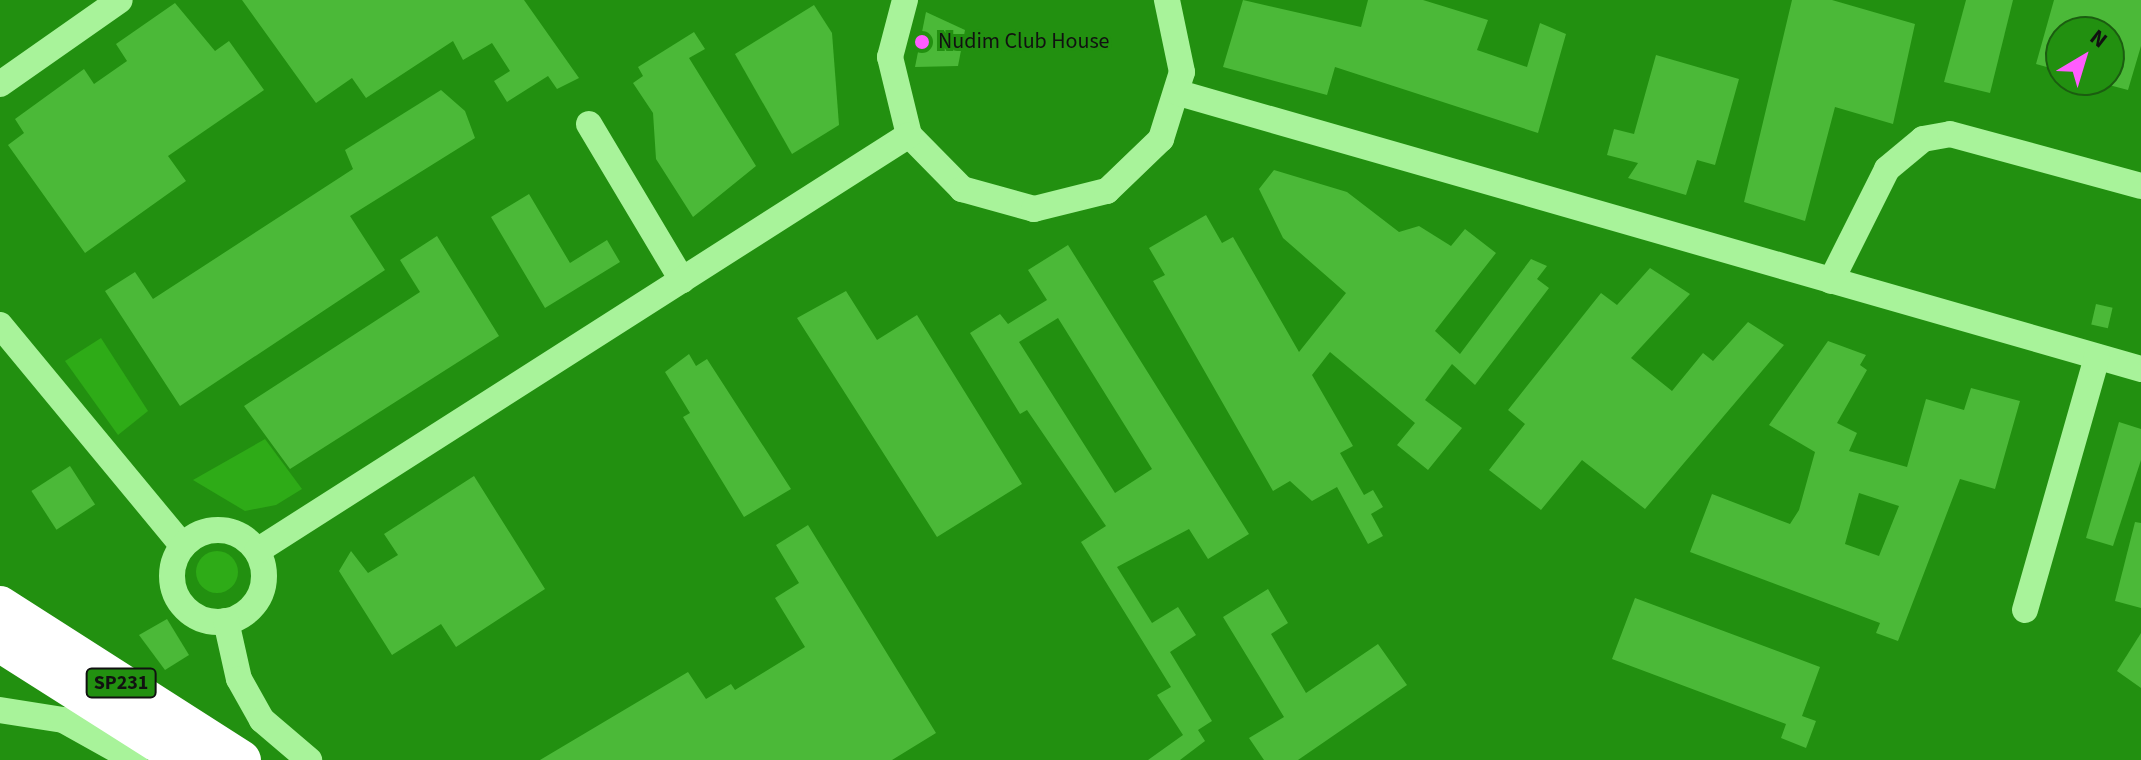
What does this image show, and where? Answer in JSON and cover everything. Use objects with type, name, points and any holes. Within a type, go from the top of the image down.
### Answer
[{"type":"highway","name":"SP231","points":[[0,606],[241,760]]},
{"type":"highway","name":"SP231","points":[[0,642],[186,760]]},
{"type":"street","points":[[0,84],[120,0]]},
{"type":"street","points":[[905,0],[890,57],[909,135],[941,174],[984,200],[1059,208],[1107,191],[1146,160],[1179,93],[1182,52],[1167,0]]},
{"type":"street","points":[[1179,93],[2141,369]]},
{"type":"street","points":[[589,124],[682,280]]},
{"type":"street","points":[[1831,281],[1887,169],[1923,139],[1950,134],[2141,186]]},
{"type":"street","points":[[257,551],[909,135]]},
{"type":"street","points":[[0,325],[183,546]]},
{"type":"street","points":[[2025,610],[2097,357]]},
{"type":"street","points":[[226,621],[183,605],[172,575],[183,546],[221,529],[257,551]]},
{"type":"street","points":[[226,621],[261,594],[257,551]]},
{"type":"street","points":[[226,621],[239,679],[262,720],[309,760]]},
{"type":"street","points":[[0,710],[63,720],[135,760]]},
{"type":"green space","points":[[101,338],[148,411],[118,435],[65,361]]},
{"type":"green space","points":[[265,439],[302,489],[276,505],[245,511],[193,480]]},
{"type":"green space","points":[[217,551],[232,557],[238,572],[232,587],[217,593],[202,587],[196,572],[202,557]]},
{"type":"building","points":[[242,0],[524,0],[579,78],[557,89],[548,76],[507,102],[494,81],[510,71],[492,43],[463,60],[453,41],[366,98],[352,78],[316,103]]},
{"type":"building","points":[[1243,0],[1361,27],[1368,0],[1423,0],[1488,20],[1477,50],[1527,67],[1540,23],[1566,34],[1538,133],[1335,67],[1327,95],[1223,67]]},
{"type":"building","points":[[1792,0],[1832,0],[1915,24],[1893,124],[1835,107],[1805,221],[1744,202]]},
{"type":"building","points":[[1966,0],[2013,0],[1990,93],[1944,82]]},
{"type":"building","points":[[2054,0],[2141,0],[2141,46],[2128,90],[2125,89],[2125,16],[2050,16]]},
{"type":"building","points":[[175,3],[215,51],[229,41],[264,90],[168,156],[186,181],[85,253],[8,145],[24,133],[15,119],[84,69],[94,84],[127,61],[116,44]]},
{"type":"building","points":[[814,5],[832,33],[839,125],[792,154],[735,54]]},
{"type":"building","points":[[926,12],[965,30],[958,66],[915,67]]},
{"type":"building","points":[[694,32],[705,49],[689,58],[756,166],[693,217],[656,159],[653,113],[633,83],[643,76],[638,67]]},
{"type":"building","points":[[2045,32],[2045,67],[2036,64]]},
{"type":"building","points":[[1656,55],[1739,79],[1715,165],[1697,160],[1686,195],[1628,178],[1638,163],[1607,155],[1614,129],[1634,134]]},
{"type":"building","points":[[441,90],[465,111],[475,138],[350,216],[385,270],[180,406],[105,291],[135,272],[153,299],[353,169],[345,150]]},
{"type":"building","points":[[1274,170],[1347,192],[1399,232],[1419,226],[1451,246],[1465,229],[1496,253],[1435,331],[1460,354],[1531,259],[1547,266],[1537,279],[1549,288],[1475,385],[1452,364],[1425,400],[1462,428],[1428,470],[1397,445],[1415,423],[1330,352],[1312,375],[1353,446],[1340,453],[1364,495],[1373,490],[1383,507],[1371,514],[1383,536],[1368,544],[1337,487],[1312,501],[1290,481],[1273,491],[1153,281],[1165,275],[1149,248],[1206,215],[1222,243],[1233,237],[1299,352],[1346,293],[1283,238],[1259,189]]},
{"type":"building","points":[[529,194],[570,263],[607,240],[620,262],[545,308],[491,217]]},
{"type":"building","points":[[437,236],[499,336],[290,469],[244,406],[420,292],[400,260]]},
{"type":"building","points":[[1068,245],[1249,534],[1208,559],[1189,529],[1117,567],[1152,623],[1178,607],[1196,635],[1170,652],[1212,721],[1198,730],[1205,741],[1180,760],[1148,760],[1183,735],[1157,695],[1171,687],[1081,542],[1106,526],[1027,410],[1020,414],[970,333],[1000,314],[1008,324],[1047,300],[1028,270]],"holes":[[[1058,318],[1152,469],[1115,493],[1019,342]]]},
{"type":"building","points":[[1650,268],[1690,294],[1631,358],[1672,391],[1703,353],[1713,361],[1748,322],[1784,345],[1645,509],[1582,460],[1541,510],[1489,470],[1525,424],[1508,410],[1601,293],[1617,305]]},
{"type":"building","points":[[846,291],[877,340],[917,315],[1022,484],[937,537],[797,318]]},
{"type":"building","points":[[2096,304],[2113,308],[2108,328],[2091,324]]},
{"type":"building","points":[[1828,341],[1866,355],[1860,365],[1867,370],[1837,423],[1857,433],[1849,451],[1907,467],[1926,399],[1964,410],[1971,388],[2020,401],[1995,489],[1960,479],[1898,641],[1876,633],[1880,623],[1690,552],[1712,494],[1790,524],[1799,510],[1815,452],[1769,425]],"holes":[[[1859,493],[1899,506],[1879,556],[1845,544]]]},
{"type":"building","points":[[689,354],[696,366],[707,359],[791,489],[744,517],[683,417],[690,413],[665,372]]},
{"type":"building","points":[[2119,422],[2141,429],[2141,460],[2113,546],[2086,538]]},
{"type":"building","points":[[70,466],[95,505],[56,530],[31,491]]},
{"type":"building","points":[[474,476],[545,589],[456,647],[441,624],[392,655],[339,571],[351,551],[368,573],[398,555],[384,534]]},
{"type":"building","points":[[2135,522],[2141,523],[2141,608],[2115,601]]},
{"type":"building","points":[[808,525],[936,733],[892,760],[540,760],[688,672],[706,699],[731,684],[735,690],[805,647],[775,598],[799,583],[776,545]]},
{"type":"building","points":[[1268,589],[1288,623],[1271,634],[1306,693],[1378,644],[1407,685],[1298,760],[1264,760],[1249,738],[1284,717],[1223,617]]},
{"type":"building","points":[[1635,598],[1820,667],[1802,716],[1816,721],[1806,748],[1781,738],[1786,724],[1612,659]]},
{"type":"building","points":[[167,619],[189,655],[165,670],[139,635]]},
{"type":"building","points":[[2141,633],[2141,688],[2117,671]]},
{"type":"place","name":"Nudim Club House","points":[[922,42]]}]
